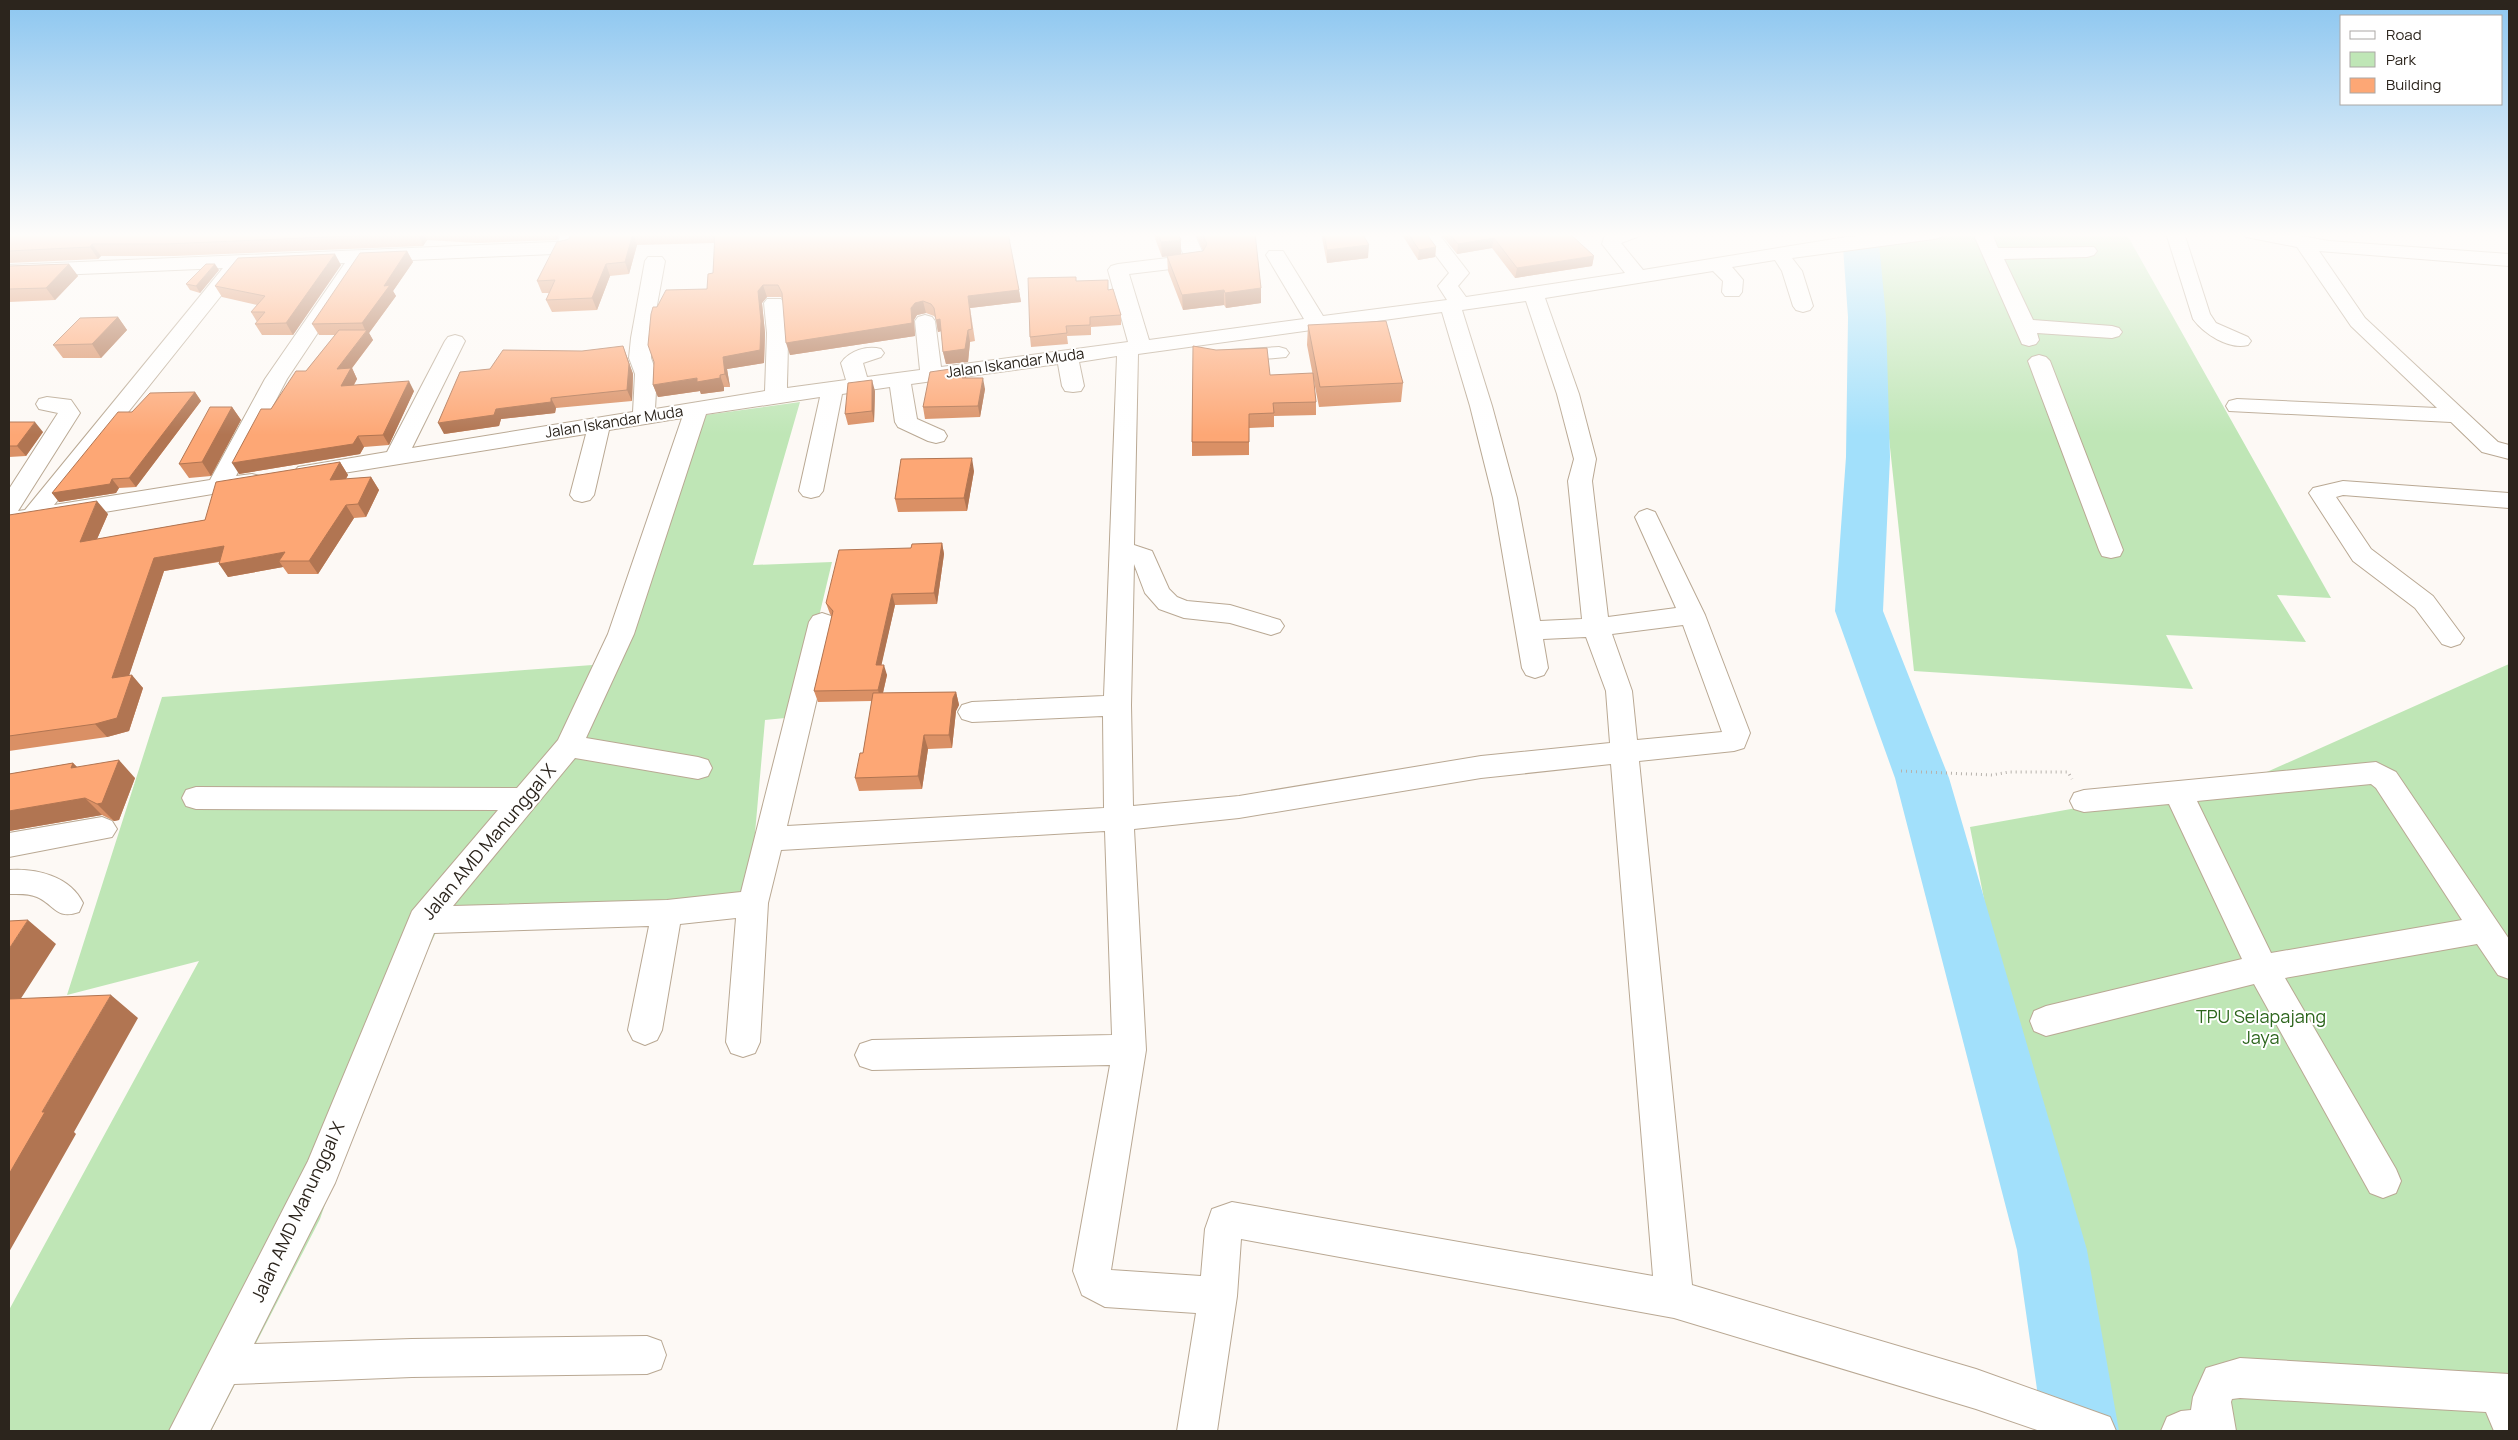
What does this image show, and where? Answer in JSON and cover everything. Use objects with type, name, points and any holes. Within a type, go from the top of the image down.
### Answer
[{"type":"street","points":[[33,516],[207,300]]},
{"type":"street","points":[[219,486],[276,379],[325,300]]},
{"type":"street","points":[[644,416],[646,374],[640,358],[641,338],[648,300]]},
{"type":"street","points":[[1124,300],[1134,347],[1122,554],[1117,705],[1119,819],[1129,1050],[1092,1271],[1095,1282],[1105,1288],[1218,1296]]},
{"type":"street","points":[[1303,300],[1317,323]]},
{"type":"street","points":[[1454,300],[1505,498],[1535,668]]},
{"type":"street","name":"Jalan Iskandar Muda","points":[[9,520],[776,396],[1196,338],[1490,300]]},
{"type":"street","points":[[1536,300],[1568,394],[1585,459],[1580,481],[1596,627],[1619,691],[1674,1299]]},
{"type":"street","points":[[1802,300],[1804,306]]},
{"type":"street","points":[[2012,300],[2027,333]]},
{"type":"street","points":[[2195,300],[2200,315],[2210,327],[2241,341]]},
{"type":"street","points":[[2343,300],[2358,322],[2456,416],[2499,450],[2509,471]]},
{"type":"street","points":[[774,303],[778,333],[776,396]]},
{"type":"street","points":[[925,321],[931,375]]},
{"type":"street","points":[[1168,324],[1187,324],[1208,352],[1216,355],[1279,354]]},
{"type":"street","points":[[2111,550],[2039,361],[2022,356],[2015,349],[2015,343],[2027,333],[2112,332]]},
{"type":"street","points":[[396,457],[455,341]]},
{"type":"street","points":[[858,385],[852,363],[855,359],[874,352]]},
{"type":"street","points":[[1066,356],[1073,386]]},
{"type":"street","points":[[900,379],[906,422],[936,436]]},
{"type":"street","points":[[811,491],[831,396],[831,388]]},
{"type":"street","points":[[9,507],[69,413],[63,405],[47,404]]},
{"type":"street","points":[[2237,406],[2456,416]]},
{"type":"street","name":"Jalan AMD Manunggal X","points":[[189,1431],[322,1171],[423,920],[569,746],[621,634],[696,410]]},
{"type":"street","points":[[582,495],[599,424]]},
{"type":"street","points":[[2450,638],[2424,602],[2362,556],[2321,493],[2343,488],[2509,500]]},
{"type":"street","points":[[769,839],[1119,819],[1239,807],[1481,767],[1734,741],[1736,733],[1733,723],[1692,615],[1647,517]]},
{"type":"street","points":[[1122,554],[1143,557],[1158,593],[1168,603],[1184,609],[1230,614],[1271,626]]},
{"type":"street","points":[[1528,630],[1596,627],[1692,615]]},
{"type":"street","points":[[743,1042],[753,903],[822,622]]},
{"type":"street","points":[[972,712],[1117,705]]},
{"type":"street","points":[[569,746],[698,768]]},
{"type":"street","points":[[2084,801],[2369,773],[2379,774],[2386,780],[2509,965]]},
{"type":"street","points":[[2178,792],[2262,968],[2383,1181]]},
{"type":"street","points":[[196,798],[524,799]]},
{"type":"street","points":[[9,845],[102,829]]},
{"type":"street","points":[[9,882],[20,881],[51,887],[68,903]]},
{"type":"street","points":[[423,920],[667,913],[753,903]]},
{"type":"street","points":[[644,1030],[667,913]]},
{"type":"street","points":[[2046,1021],[2262,968],[2485,929]]},
{"type":"street","points":[[872,1055],[1129,1050]]},
{"type":"street","points":[[1197,1431],[1218,1296],[1223,1228],[1225,1222],[1232,1220],[1674,1299],[2019,1404],[2096,1431]]},
{"type":"street","points":[[224,1365],[412,1358],[647,1355]]},
{"type":"street","points":[[2205,1430],[2211,1397],[2220,1382],[2240,1378],[2505,1401]]},
{"type":"path","points":[[1901,771],[1992,775],[2009,772],[2068,772]]},
{"type":"green space","points":[[1874,300],[2164,300],[2331,598],[2277,595],[2306,642],[2166,635],[2193,689],[1914,671]]},
{"type":"green space","points":[[800,402],[753,565],[832,562],[795,717],[765,720],[749,901],[442,920],[372,1066],[320,1219],[211,1431],[9,1431],[9,1310],[199,961],[67,995],[162,697],[606,664],[691,417]]},
{"type":"green space","name":"TPU Selapajang Jaya","points":[[2509,664],[2509,1431],[2084,1431],[2062,1293],[1970,827],[2260,775]]},
{"type":"building","points":[[261,300],[302,300],[286,323],[255,324],[265,312],[251,312]]},
{"type":"building","points":[[328,300],[379,300],[362,323],[312,324]]},
{"type":"building","points":[[661,300],[759,300],[761,321],[760,350],[723,357],[725,374],[720,375],[720,378],[697,382],[697,378],[653,385],[654,362],[648,345],[651,314],[653,307],[657,307]]},
{"type":"building","points":[[783,300],[969,300],[972,329],[968,330],[965,349],[943,352],[940,319],[936,320],[934,308],[931,304],[923,301],[915,303],[911,308],[912,323],[786,343]]},
{"type":"building","points":[[1029,300],[1116,300],[1121,315],[1090,317],[1090,325],[1066,326],[1067,333],[1030,337]]},
{"type":"building","points":[[118,317],[92,344],[53,345],[80,318]]},
{"type":"building","points":[[1386,321],[1403,383],[1320,387],[1308,325]]},
{"type":"building","points":[[339,330],[367,330],[337,369],[351,368],[341,386],[409,381],[383,435],[358,436],[353,444],[232,463],[261,409],[271,409],[296,371],[306,371]]},
{"type":"building","points":[[623,346],[629,364],[627,390],[551,398],[551,402],[496,409],[494,415],[438,423],[460,372],[490,369],[503,350],[582,351]]},
{"type":"building","points":[[1193,346],[1216,350],[1267,348],[1270,375],[1313,373],[1316,402],[1273,403],[1274,413],[1249,414],[1249,442],[1192,442]]},
{"type":"building","points":[[964,367],[962,378],[983,378],[978,406],[923,407],[930,372]]},
{"type":"building","points":[[872,380],[872,411],[845,414],[848,383]]},
{"type":"building","points":[[195,392],[129,478],[112,479],[110,484],[52,493],[118,412],[132,412],[150,393]]},
{"type":"building","points":[[210,407],[232,407],[202,462],[179,464]]},
{"type":"building","points":[[9,422],[35,422],[17,446],[9,446]]},
{"type":"building","points":[[972,458],[964,498],[895,499],[901,459]]},
{"type":"building","points":[[340,462],[330,480],[371,477],[358,504],[346,505],[309,561],[279,561],[285,552],[219,564],[224,546],[154,558],[112,678],[132,675],[117,718],[95,724],[9,736],[9,515],[97,501],[80,542],[205,520],[216,482]]},
{"type":"building","points":[[942,543],[934,593],[892,594],[876,665],[884,665],[878,690],[814,691],[833,611],[826,603],[839,550],[911,548],[912,544]]},
{"type":"building","points":[[956,692],[953,698],[949,735],[924,735],[918,776],[855,778],[860,753],[863,753],[873,693]]},
{"type":"building","points":[[119,760],[102,803],[97,804],[85,798],[9,811],[9,774],[73,763],[71,768]]},
{"type":"building","points":[[28,920],[9,949],[9,921]]},
{"type":"building","points":[[111,995],[42,1112],[45,1112],[9,1174],[9,999]]},
{"type":"waterway","points":[[1866,300],[1868,457],[1859,611],[1922,778],[2052,1250],[2081,1431]]}]
